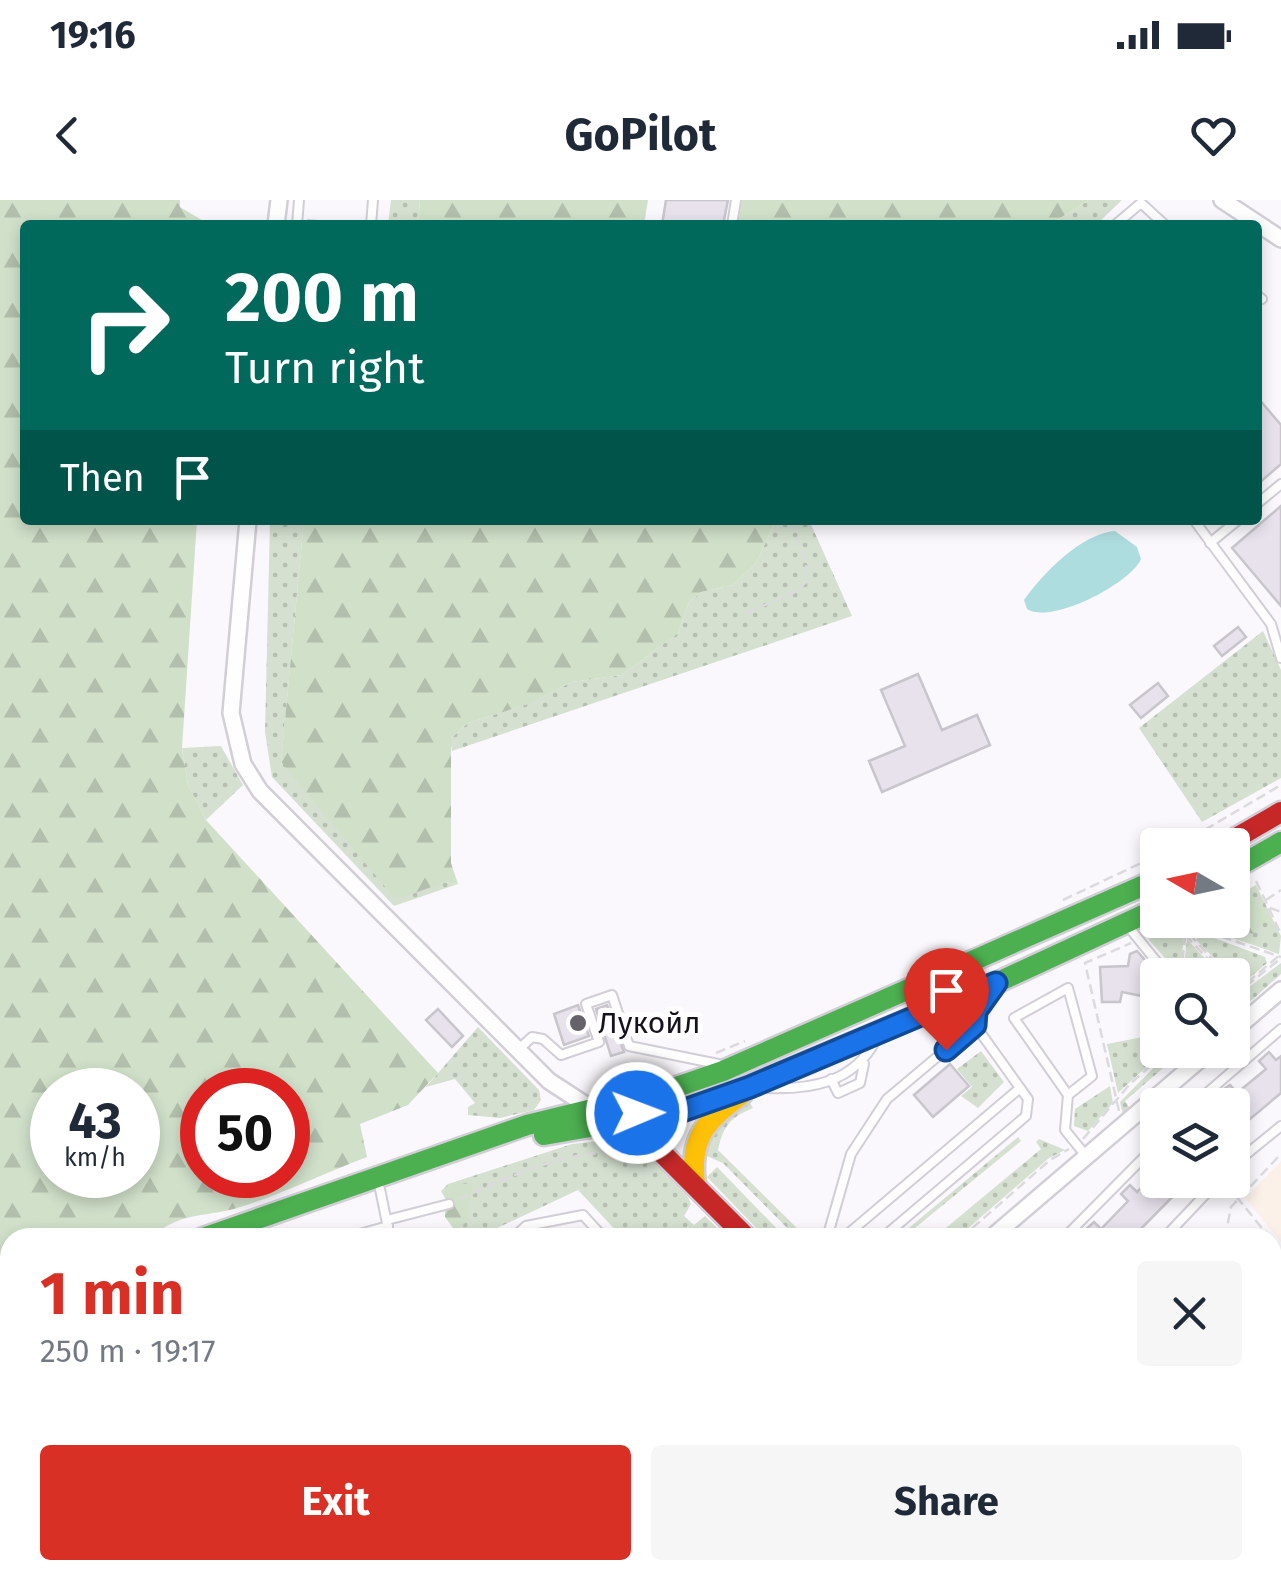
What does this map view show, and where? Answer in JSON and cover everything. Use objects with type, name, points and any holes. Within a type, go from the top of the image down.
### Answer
[{"type":"main road","points":[[1250,830],[1281,812]]},
{"type":"main road","points":[[1250,860],[1281,842]]},
{"type":"main road","points":[[236,1228],[512,1130],[662,1092],[742,1063],[1140,887]]},
{"type":"main road","points":[[270,1228],[527,1140],[632,1125],[682,1111],[1132,931],[1140,924]]},
{"type":"main road","points":[[695,1184],[691,1151],[698,1129],[750,1087]]},
{"type":"main road","points":[[632,1125],[640,1106],[662,1092]]},
{"type":"main road","points":[[592,1108],[632,1125],[737,1228]]},
{"type":"street","points":[[1222,200],[1252,220]]},
{"type":"street","points":[[248,525],[230,713],[243,764],[260,791],[518,1051],[564,1093],[592,1108]]},
{"type":"street","points":[[1250,1017],[1281,990]]},
{"type":"street","points":[[1167,1088],[1190,1068]]},
{"type":"street","points":[[1003,1228],[1140,1110]]},
{"type":"lane","points":[[1122,220],[1141,204],[1159,220]]},
{"type":"lane","points":[[1197,525],[1271,624],[1281,658]]},
{"type":"lane","points":[[1210,544],[1232,525]]},
{"type":"lane","points":[[1271,624],[1281,616]]},
{"type":"lane","points":[[1132,931],[1154,958]]},
{"type":"lane","points":[[894,1228],[1026,1116],[1028,1100],[975,1025],[976,1011],[996,983]]},
{"type":"lane","points":[[1068,1095],[1092,1076],[1068,988],[1014,1018],[1068,1095],[1065,1130],[1086,1156]]},
{"type":"lane","points":[[518,1051],[532,1037],[543,1039],[561,1055],[599,1042],[586,1004],[612,995],[629,1046],[693,1061],[742,1063]]},
{"type":"lane","points":[[830,1228],[851,1154],[887,1099],[975,1025]]},
{"type":"lane","points":[[1213,1088],[1281,1029]]},
{"type":"lane","points":[[832,1079],[838,1093],[860,1083],[864,1064],[880,1032]]},
{"type":"lane","points":[[750,1087],[798,1089],[864,1064]]},
{"type":"lane","points":[[854,1228],[1020,1088]]},
{"type":"lane","points":[[1250,1149],[1281,1126]]},
{"type":"lane","points":[[1075,1228],[1140,1161]]},
{"type":"lane","points":[[380,1189],[389,1228]]},
{"type":"lane","points":[[1174,1228],[1203,1198]]},
{"type":"lane","points":[[374,1228],[449,1204]]},
{"type":"lane","points":[[524,1228],[583,1216],[594,1228]]},
{"type":"path","points":[[302,214],[307,220]]},
{"type":"path","points":[[361,220],[364,216]]},
{"type":"path","points":[[746,613],[795,592],[806,582],[806,563],[793,525]]},
{"type":"path","points":[[1208,828],[1281,785]]},
{"type":"path","points":[[1057,903],[1140,864]]},
{"type":"path","points":[[1256,881],[1281,934]]},
{"type":"path","points":[[1266,900],[1281,890]]},
{"type":"path","points":[[1269,908],[1281,912]]},
{"type":"path","points":[[1124,1123],[1085,963],[1132,931],[1140,930]]},
{"type":"path","points":[[1190,938],[1209,958]]},
{"type":"path","points":[[1224,938],[1280,957]]},
{"type":"path","points":[[1250,979],[1280,957]]},
{"type":"path","points":[[1250,983],[1280,957]]},
{"type":"path","points":[[693,1061],[751,1038]]},
{"type":"path","points":[[449,1204],[549,1161],[590,1151],[618,1152]]},
{"type":"path","points":[[1250,1186],[1281,1154]]},
{"type":"path","points":[[1227,1228],[1231,1206],[1238,1198],[1263,1228]]},
{"type":"shaded area","points":[[1281,1161],[1281,1228],[1270,1228],[1245,1198],[1250,1198],[1250,1193]]},
{"type":"green space","points":[[0,200],[180,200],[180,207],[202,220],[20,220],[20,525],[197,525],[182,748],[188,785],[206,820],[438,1073],[408,1105],[360,1124],[367,1157],[310,1181],[310,1068],[180,1068],[180,1198],[267,1198],[183,1219],[164,1228],[0,1228]]},
{"type":"green space","points":[[391,200],[420,200],[418,220],[389,220]]},
{"type":"green space","points":[[420,200],[648,200],[645,220],[418,220]]},
{"type":"green space","points":[[742,200],[1089,200],[1057,220],[739,220]]},
{"type":"green space","points":[[1089,200],[1122,200],[1101,220],[1057,220]]},
{"type":"green space","points":[[270,525],[304,525],[281,763],[445,882],[458,884],[394,906],[272,777],[265,732]]},
{"type":"green space","points":[[304,525],[774,525],[756,563],[733,585],[701,592],[689,602],[678,633],[622,675],[572,682],[528,704],[468,723],[451,738],[451,863],[458,884],[445,882],[396,900],[281,762]]},
{"type":"green space","points":[[774,525],[811,525],[852,616],[452,751],[450,739],[468,723],[527,704],[572,682],[622,675],[678,633],[689,602],[701,592],[733,585],[756,563]]},
{"type":"green space","points":[[1263,631],[1281,670],[1281,778],[1202,822],[1139,728]]},
{"type":"green space","points":[[221,746],[243,785],[206,820],[188,785],[182,748]]},
{"type":"green space","points":[[1256,885],[1281,936],[1279,954],[1232,938],[1250,938],[1250,888]]},
{"type":"green space","points":[[1250,892],[1268,918],[1250,933]]},
{"type":"green space","points":[[1184,938],[1182,958],[1165,958],[1148,939]]},
{"type":"green space","points":[[1214,938],[1265,957],[1267,963],[1250,978],[1250,958],[1214,958],[1196,940]]},
{"type":"green space","points":[[1187,939],[1204,958],[1185,958]]},
{"type":"green space","points":[[1281,963],[1281,974],[1250,1002],[1250,986]]},
{"type":"green space","points":[[478,1027],[539,1090],[541,1100],[534,1110],[500,1118],[468,1115],[468,1107],[475,1103],[455,1079],[426,1087]]},
{"type":"green space","points":[[1140,1038],[1140,1068],[1145,1068],[1118,1093],[1107,1044]]},
{"type":"green space","points":[[981,1051],[1004,1082],[978,1108],[961,1096],[972,1087],[957,1069]]},
{"type":"green space","points":[[1153,1068],[1163,1068],[1125,1101],[1130,1109],[1123,1115],[1120,1102]]},
{"type":"green space","points":[[1110,1086],[1113,1103],[1088,1131],[1074,1126],[1075,1109]]},
{"type":"green space","points":[[750,1103],[753,1108],[725,1129],[718,1150],[797,1228],[787,1228],[723,1163],[700,1153],[714,1118]]},
{"type":"green space","points":[[1018,1137],[1021,1141],[915,1228],[909,1228]]},
{"type":"green space","points":[[1039,1139],[1065,1150],[1049,1158],[968,1228],[946,1228],[1041,1149],[1036,1142]]},
{"type":"green space","points":[[609,1140],[641,1148],[688,1197],[691,1204],[684,1216],[694,1225],[705,1216],[717,1228],[614,1228],[578,1190],[497,1228],[461,1228],[441,1191],[448,1184],[572,1144]]},
{"type":"green space","points":[[717,1167],[776,1228],[756,1228],[707,1177]]},
{"type":"green space","points":[[453,1183],[472,1184],[468,1220],[460,1228],[453,1228],[445,1217],[445,1189]]},
{"type":"water","points":[[1115,531],[1137,547],[1141,559],[1134,569],[1107,590],[1071,607],[1038,612],[1027,609],[1024,600],[1064,556],[1089,539]]},
{"type":"building","points":[[666,200],[728,200],[724,220],[663,220]]},
{"type":"building","points":[[1262,403],[1281,425],[1281,464],[1262,481]]},
{"type":"building","points":[[1281,506],[1281,606],[1232,548]]},
{"type":"building","points":[[1238,627],[1246,637],[1222,656],[1214,646]]},
{"type":"building","points":[[918,674],[942,730],[977,715],[990,745],[882,792],[869,761],[905,746],[881,690]]},
{"type":"building","points":[[1158,683],[1168,696],[1141,718],[1130,705]]},
{"type":"building","points":[[1137,951],[1143,958],[1140,958],[1140,996],[1122,992],[1120,1002],[1102,1002],[1100,967],[1128,966],[1130,954]]},
{"type":"building","points":[[578,1005],[589,1036],[564,1045],[554,1014]]},
{"type":"building","points":[[607,1005],[624,1052],[611,1056],[596,1009]]},
{"type":"building","points":[[438,1009],[463,1036],[452,1047],[426,1020]]},
{"type":"building","points":[[1269,1052],[1276,1060],[1281,1056],[1281,1093],[1250,1119],[1250,1088],[1243,1088],[1266,1069],[1259,1061]]},
{"type":"building","points":[[950,1064],[969,1086],[933,1117],[914,1095]]},
{"type":"building","points":[[1130,1185],[1137,1192],[1140,1189],[1140,1198],[1171,1198],[1142,1228],[1102,1228],[1128,1201],[1121,1194]]},
{"type":"traffic: fast","points":[[1250,860],[1281,842]]},
{"type":"traffic: fast","points":[[232,1228],[527,1125],[662,1092],[723,1071],[1140,887]]},
{"type":"traffic: fast","points":[[544,1135],[682,1111],[721,1098],[996,983],[1140,916]]},
{"type":"traffic: slow","points":[[695,1184],[695,1154],[703,1131],[742,1094]]},
{"type":"traffic: jam","points":[[1250,830],[1281,812]]},
{"type":"traffic: jam","points":[[612,1118],[653,1144],[737,1228]]},
{"type":"place","name":"Лукойл","points":[[578,1023]]},
{"type":"route","points":[[637,1113],[635,1119],[647,1118],[721,1098],[996,983],[976,1011],[975,1025],[946,1050]]}]
